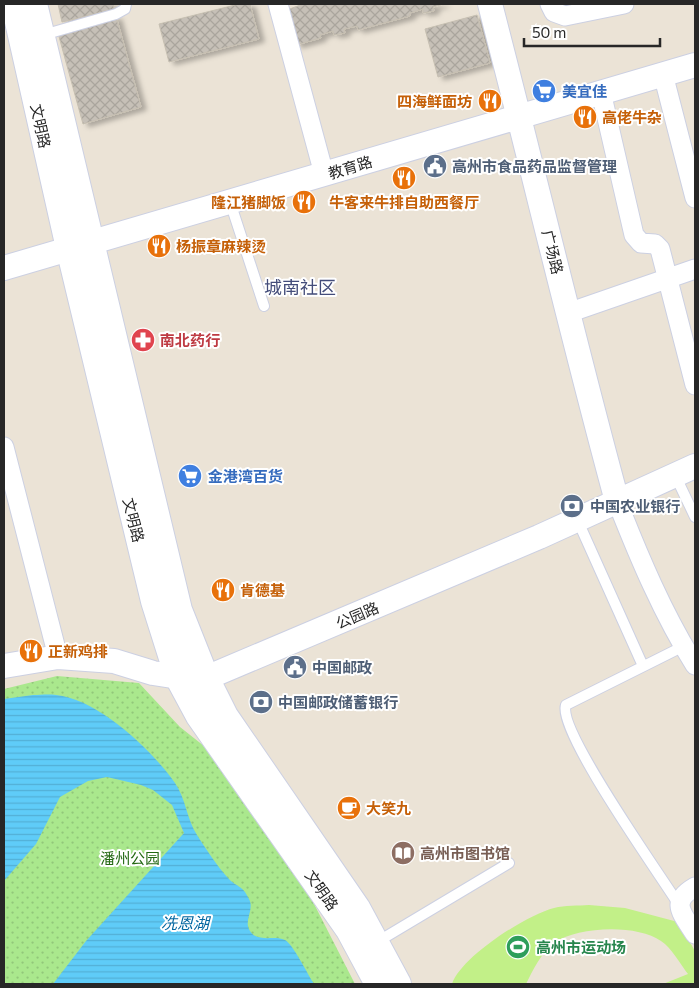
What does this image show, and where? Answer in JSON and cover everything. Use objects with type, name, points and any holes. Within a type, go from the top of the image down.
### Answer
[{"type":"main road","name":"文明路","points":[[14,4],[179,610],[206,678],[232,728],[357,908],[398,984]]},
{"type":"main road","name":"文明路","points":[[34,4],[42,35],[79,246],[154,601],[178,677],[199,716],[350,930],[378,984]]},
{"type":"street","points":[[278,4],[324,174]]},
{"type":"street","name":"广场路","points":[[490,4],[617,501]]},
{"type":"street","points":[[550,4],[554,12],[565,16],[624,4]]},
{"type":"street","name":"教育路","points":[[4,268],[695,65]]},
{"type":"street","points":[[663,74],[695,198]]},
{"type":"street","points":[[601,92],[634,235],[641,243],[658,246],[695,385]]},
{"type":"street","points":[[568,313],[695,269]]},
{"type":"street","points":[[4,447],[58,656]]},
{"type":"street","name":"公园路","points":[[4,666],[58,656],[114,661],[153,673],[178,677],[206,678],[578,519],[685,471]]},
{"type":"street","points":[[617,501],[632,540],[687,641],[695,665]]},
{"type":"street","points":[[695,887],[682,895],[679,905],[695,934]]},
{"type":"lane","points":[[42,35],[116,14],[125,8],[126,4]]},
{"type":"lane","points":[[230,202],[264,306]]},
{"type":"lane","points":[[685,471],[695,517]]},
{"type":"lane","points":[[578,519],[643,666]]},
{"type":"lane","points":[[679,905],[594,775],[569,727],[565,713],[566,704],[643,666],[687,641]]},
{"type":"lane","points":[[377,942],[509,863]]},
{"type":"green space","name":"潘州公园","points":[[57,676],[139,683],[180,727],[209,750],[311,898],[355,984],[4,984],[4,689]]},
{"type":"green space","name":"高州市运动场","points":[[589,905],[625,908],[678,922],[695,951],[695,984],[663,984],[688,974],[672,952],[661,941],[638,932],[608,929],[577,933],[554,943],[541,957],[526,984],[452,984],[458,973],[468,962],[496,938],[512,928],[542,912],[554,908]]},
{"type":"water","name":"冼恩湖","points":[[33,695],[56,695],[89,706],[123,728],[153,756],[179,789],[191,823],[208,852],[228,878],[242,888],[246,894],[251,907],[248,923],[250,931],[257,937],[285,940],[296,953],[314,984],[53,984],[86,941],[184,833],[172,805],[153,790],[141,785],[107,777],[88,781],[60,797],[36,844],[4,881],[4,699]]},
{"type":"building","points":[[58,4],[113,4],[114,9],[62,22]]},
{"type":"building","points":[[239,4],[250,4],[259,39],[169,62],[159,24]]},
{"type":"building","points":[[303,4],[444,4],[433,7],[434,11],[423,13],[423,9],[410,13],[410,16],[358,30],[357,26],[344,29],[345,33],[334,35],[333,31],[320,35],[321,38],[296,45],[287,10]]},
{"type":"building","points":[[477,15],[490,63],[438,77],[425,29]]},
{"type":"building","points":[[116,16],[141,107],[83,124],[58,33]]},
{"type":"place","name":"美宜佳","points":[[544,91]]},
{"type":"place","name":"四海鲜面坊","points":[[490,101]]},
{"type":"place","name":"高佬牛杂","points":[[585,117]]},
{"type":"place","name":"高州市食品药品监督管理","points":[[435,166]]},
{"type":"place","name":"牛客来牛排自助西餐厅","points":[[404,178]]},
{"type":"place","name":"隆江猪脚饭","points":[[304,202]]},
{"type":"place","name":"杨振章麻辣烫","points":[[159,246]]},
{"type":"place","name":"南北药行","points":[[143,340]]},
{"type":"place","name":"金港湾百货","points":[[190,476]]},
{"type":"place","name":"中国农业银行","points":[[572,506]]},
{"type":"place","name":"肯德基","points":[[223,590]]},
{"type":"place","name":"正新鸡排","points":[[31,651]]},
{"type":"place","name":"中国邮政","points":[[295,667]]},
{"type":"place","name":"中国邮政储蓄银行","points":[[261,702]]},
{"type":"place","name":"大笑九","points":[[349,808]]},
{"type":"place","name":"高州市图书馆","points":[[403,853]]},
{"type":"place","name":"高州市运动场","points":[[518,947]]},
{"type":"district","name":"城南社区","points":[[300,287]]}]
